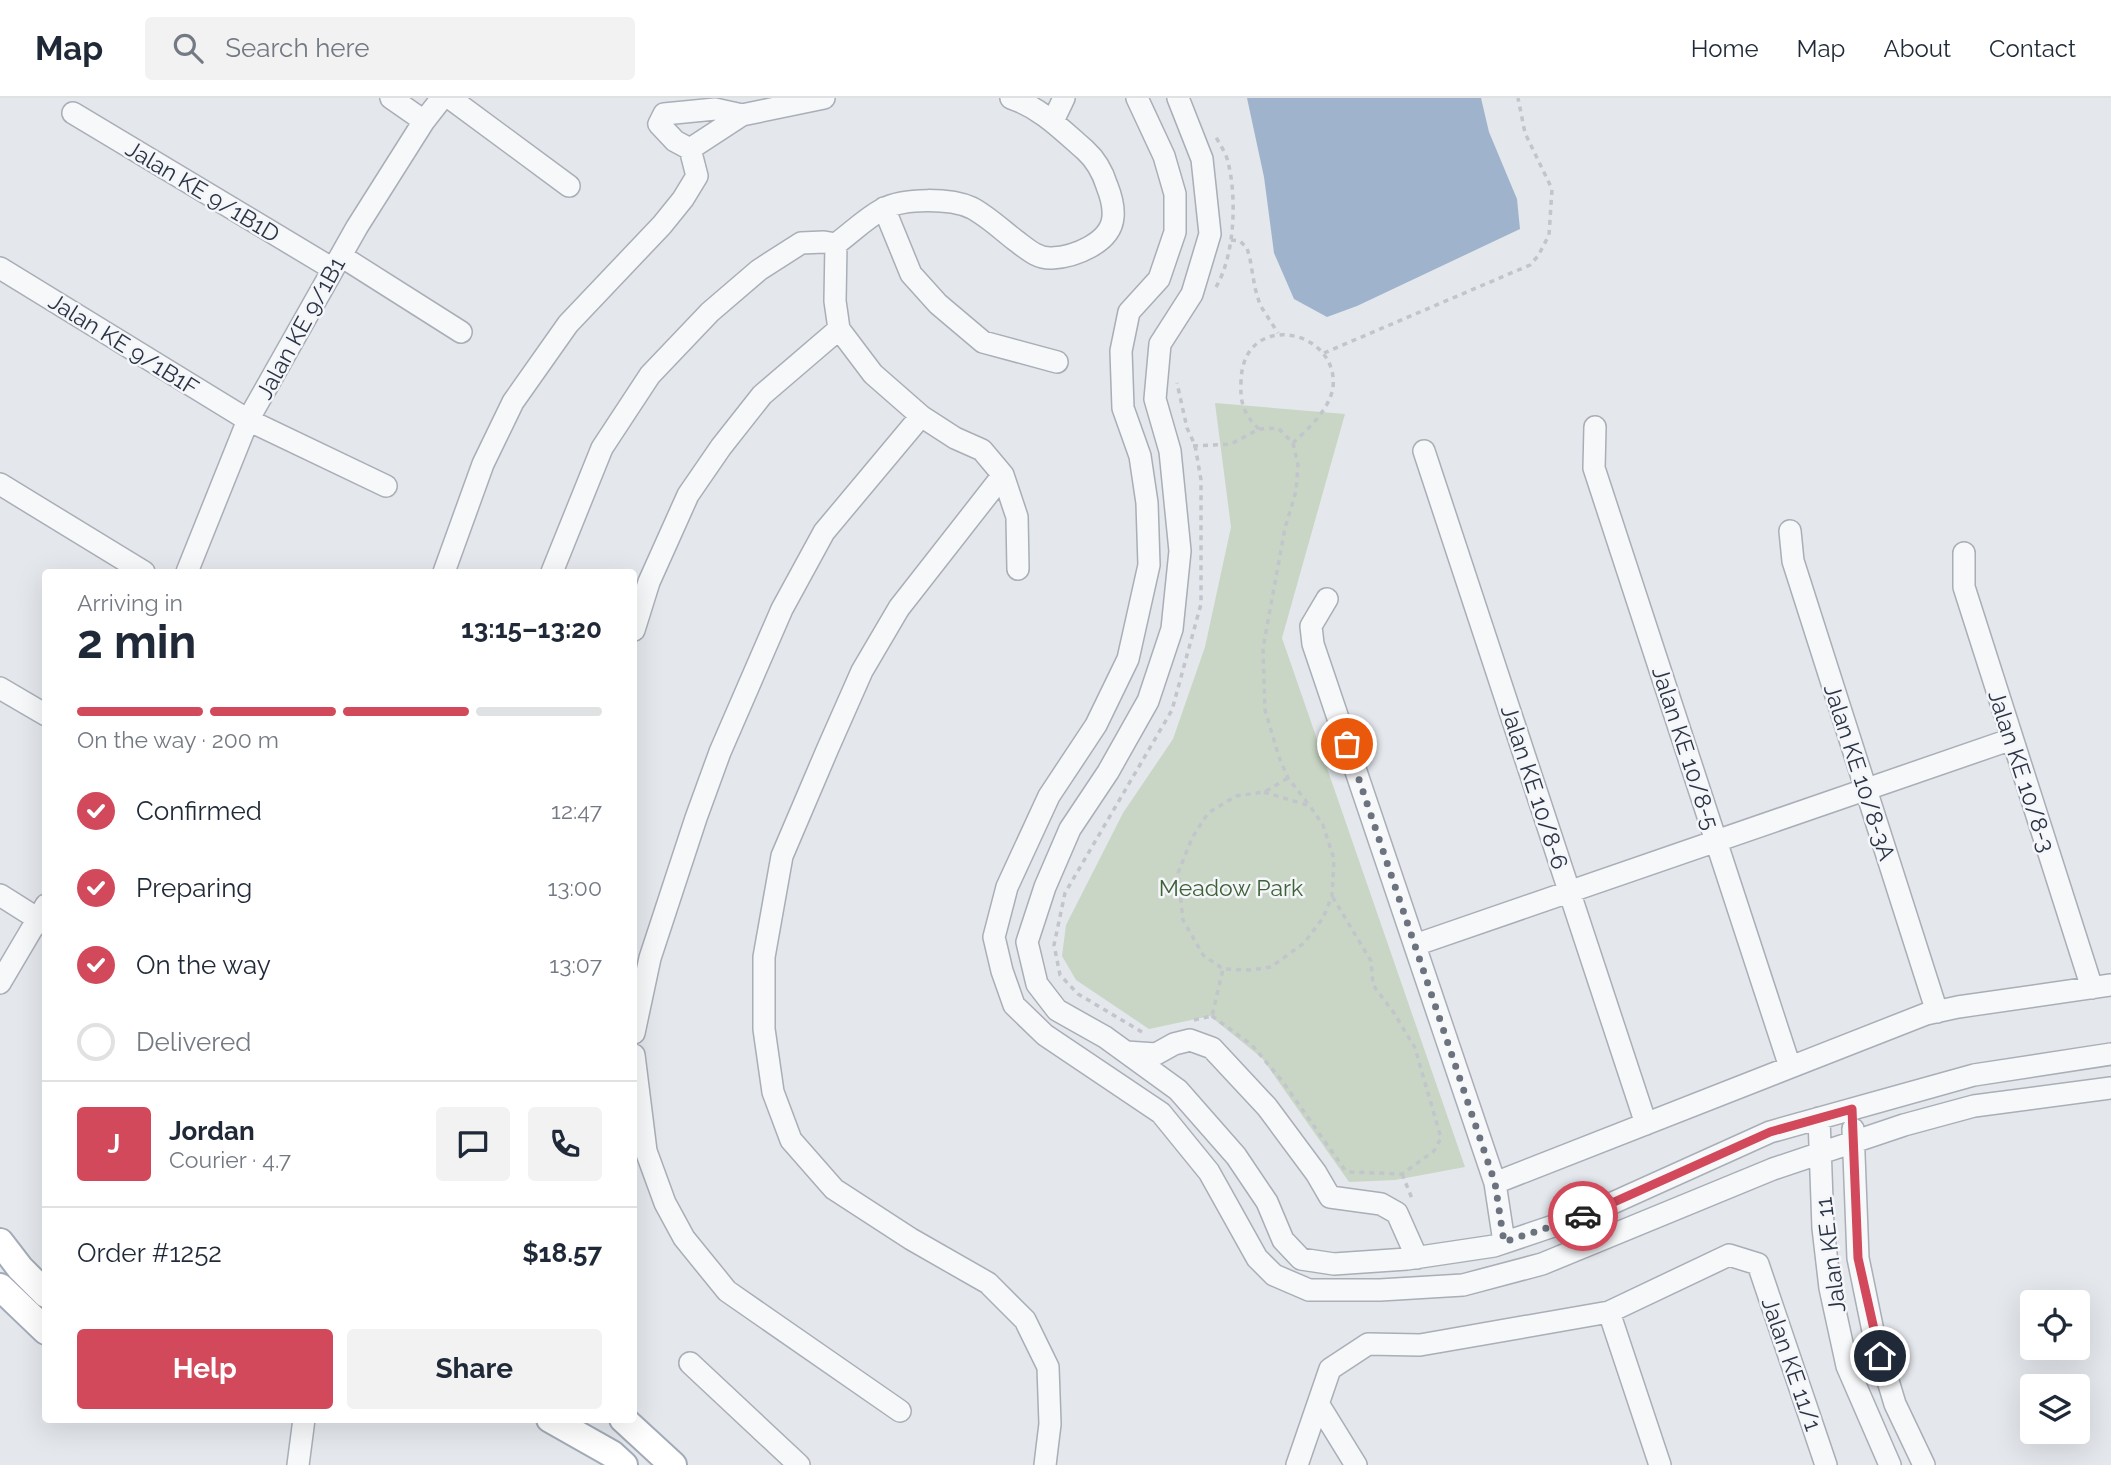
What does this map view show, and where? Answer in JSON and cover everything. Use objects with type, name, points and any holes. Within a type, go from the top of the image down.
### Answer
[{"type":"main road","points":[[0,1242],[42,1290]]},
{"type":"main road","points":[[0,1287],[42,1327]]},
{"type":"main road","points":[[558,1423],[612,1454],[624,1465]]},
{"type":"main road","points":[[628,1423],[673,1465]]},
{"type":"street","points":[[391,98],[424,121]]},
{"type":"street","name":"Jalan KE 9/1B1","points":[[188,569],[248,420],[337,262],[424,121],[442,98]]},
{"type":"street","points":[[450,98],[569,186]]},
{"type":"street","points":[[690,149],[742,115],[824,98]]},
{"type":"street","points":[[1053,121],[1064,98]]},
{"type":"street","points":[[1137,98],[1164,156],[1175,194],[1175,232],[1159,279],[1129,312],[1121,351],[1123,408],[1140,456],[1147,503],[1149,565],[1128,659],[1096,724],[1049,796],[1007,887],[994,937],[1014,1005],[1045,1035],[1161,1112],[1209,1172],[1257,1258],[1274,1275],[1309,1290],[1380,1290],[1463,1285],[1542,1264],[1773,1169],[1973,1105],[2111,1088]]},
{"type":"street","points":[[1178,98],[1202,159],[1210,234],[1192,294],[1160,344],[1155,399],[1170,451],[1180,551],[1172,629],[1148,701],[1108,772],[1070,829],[1045,887],[1027,942],[1037,984],[1057,1010],[1105,1037],[1178,1090],[1236,1156],[1267,1202],[1283,1240],[1301,1259],[1334,1264],[1417,1258],[1504,1242],[1586,1215],[1770,1132],[1974,1075],[2111,1054]]},
{"type":"street","points":[[553,569],[603,448],[650,375],[710,312],[759,270],[801,243],[836,244],[884,208],[920,201],[949,202],[971,208],[1034,254],[1048,259],[1071,256],[1107,234],[1114,218],[1112,200],[1104,175],[1089,153],[1053,121],[1022,100]]},
{"type":"street","points":[[445,569],[483,464],[513,402],[568,324],[662,225],[698,176],[690,149],[675,141],[659,124],[664,114],[715,109],[742,115]]},
{"type":"street","name":"Jalan KE 9/1B1D","points":[[72,113],[461,332]]},
{"type":"street","points":[[884,208],[911,274],[938,304],[984,342],[1057,362]]},
{"type":"street","points":[[836,244],[835,302],[839,329],[873,374],[922,416],[947,433],[982,450],[1003,475],[1017,517],[1018,569]]},
{"type":"street","name":"Jalan KE 9/1B1F","points":[[0,268],[248,420],[386,486]]},
{"type":"street","points":[[637,620],[649,582],[688,495],[721,447],[762,395],[839,329]]},
{"type":"street","points":[[637,1019],[650,958],[696,818],[720,752],[782,609],[824,532],[922,416]]},
{"type":"street","name":"Jalan KE 10/8-5","points":[[1595,428],[1594,468],[1790,1067]]},
{"type":"street","name":"Jalan KE 10/8-6","points":[[1424,451],[1646,1124]]},
{"type":"street","points":[[1003,475],[900,608],[862,671],[823,760],[782,856],[764,957],[764,1029],[773,1092],[791,1140],[834,1189],[911,1239],[988,1283],[1024,1321],[1048,1367],[1050,1424],[1045,1465]]},
{"type":"street","points":[[0,484],[139,569]]},
{"type":"street","name":"Jalan KE 10/8-3A","points":[[1790,531],[1793,561],[1937,1012]]},
{"type":"street","name":"Jalan KE 10/8-3","points":[[1964,553],[1964,587],[2012,739],[2101,987]]},
{"type":"street","points":[[1327,599],[1311,626],[1313,644],[1495,1183],[1504,1242]]},
{"type":"street","points":[[0,688],[42,713]]},
{"type":"street","points":[[1415,944],[2012,739]]},
{"type":"street","points":[[0,895],[42,915]]},
{"type":"street","points":[[0,983],[42,917]]},
{"type":"street","points":[[1495,1183],[1937,1012],[2101,987]]},
{"type":"street","points":[[1126,1052],[1156,1055],[1174,1044],[1190,1040],[1212,1048],[1267,1107],[1316,1173],[1330,1197],[1381,1204],[1397,1213],[1417,1258]]},
{"type":"street","points":[[637,1079],[646,1151],[665,1203],[684,1238],[727,1291],[900,1411]]},
{"type":"street","name":"Jalan KE 11","points":[[1852,1109],[1858,1258],[1873,1331],[1895,1405],[1924,1465]]},
{"type":"street","name":"Jalan KE 11","points":[[1819,1118],[1824,1228],[1830,1288],[1847,1366],[1890,1465]]},
{"type":"street","name":"Jalan KE 11/1","points":[[1609,1312],[1729,1255],[1758,1264],[1826,1465]]},
{"type":"street","points":[[1297,1465],[1330,1368],[1368,1344],[1419,1345],[1609,1312],[1660,1465]]},
{"type":"street","points":[[690,1363],[799,1465]]},
{"type":"street","points":[[1319,1405],[1356,1465]]},
{"type":"street","points":[[298,1465],[303,1423]]},
{"type":"path","points":[[1324,353],[1530,265],[1538,256],[1549,236],[1552,189],[1525,133],[1518,98]]},
{"type":"path","points":[[1231,240],[1240,241],[1247,248],[1260,305],[1278,333]]},
{"type":"path","points":[[1259,429],[1247,418],[1241,394],[1241,373],[1250,351],[1266,337],[1278,333],[1300,336],[1324,353],[1331,369],[1333,388],[1315,422],[1293,443]]},
{"type":"path","points":[[1170,451],[1195,445],[1231,444],[1259,429],[1278,428],[1293,443],[1298,465],[1296,491],[1285,528],[1263,648],[1265,710],[1288,778],[1323,825],[1334,859],[1332,896],[1324,918],[1304,943],[1271,967],[1250,970],[1223,969],[1203,955],[1183,920],[1178,873],[1192,838],[1208,813],[1236,796],[1264,792],[1288,778]]},
{"type":"path","points":[[1264,792],[1310,806]]},
{"type":"path","points":[[1212,1016],[1252,1045],[1311,1118],[1345,1170],[1402,1174],[1434,1151],[1441,1138],[1415,1048],[1373,985],[1371,961],[1332,896]]},
{"type":"path","points":[[1402,1174],[1416,1210]]},
{"type":"green space","name":"Meadow Park","points":[[1215,403],[1345,414],[1282,638],[1465,1167],[1395,1180],[1349,1182],[1262,1058],[1210,1016],[1149,1029],[1076,980],[1062,956],[1066,925],[1123,813],[1173,739],[1205,647],[1231,527]]},
{"type":"water","points":[[1247,98],[1481,98],[1489,132],[1517,199],[1520,229],[1357,306],[1327,317],[1294,299],[1274,253],[1264,177]]},
{"type":"way so far","points":[[1347,744],[1495,1183],[1504,1242],[1583,1216]]},
{"type":"route","points":[[1583,1216],[1770,1132],[1852,1109],[1858,1258],[1880,1356]]}]
